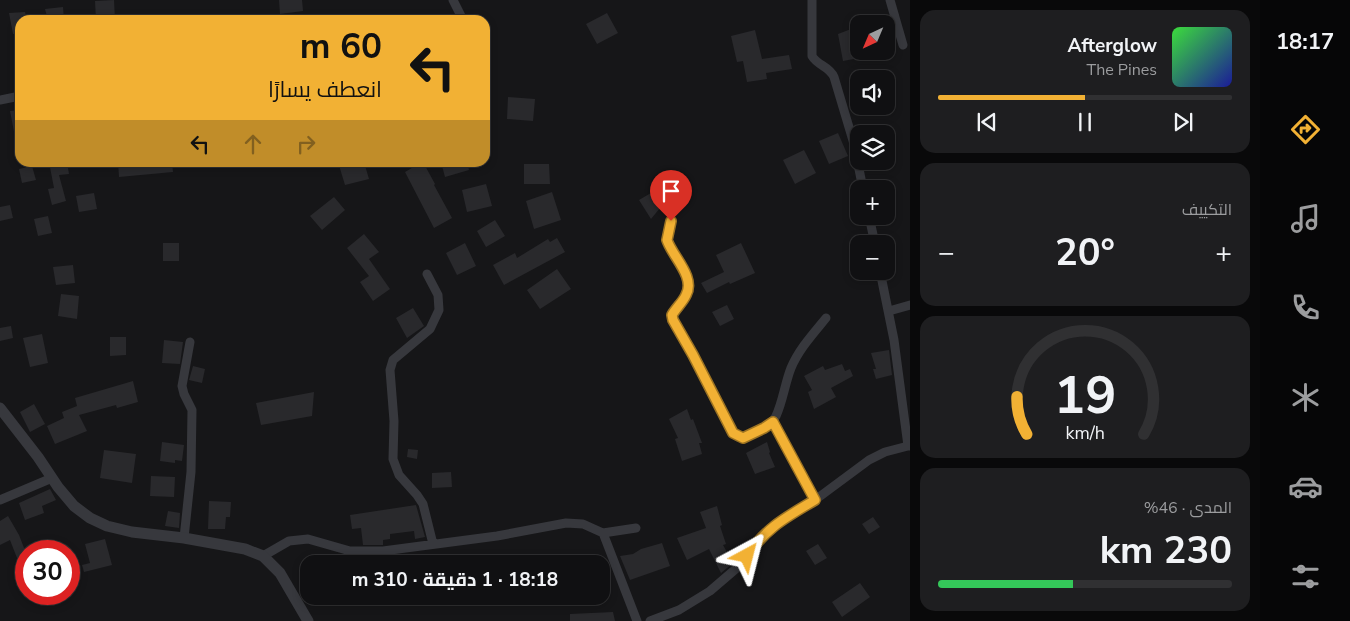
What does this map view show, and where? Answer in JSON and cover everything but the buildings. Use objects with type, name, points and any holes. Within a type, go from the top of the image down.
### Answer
[{"type":"street","points":[[453,0],[460,15]]},
{"type":"street","points":[[812,0],[812,56],[815,62],[827,67],[834,77],[854,144],[861,180]]},
{"type":"street","points":[[890,0],[903,45]]},
{"type":"street","points":[[0,100],[15,97]]},
{"type":"street","points":[[671,221],[667,240],[686,275],[689,286],[687,294],[672,315],[673,320],[733,433],[743,438],[773,422],[778,414],[791,367],[799,351],[826,318]]},
{"type":"street","points":[[427,274],[438,295],[439,310],[430,328],[393,360],[390,370],[394,421],[393,459],[400,475],[423,504],[433,544]]},
{"type":"street","points":[[650,621],[688,606],[710,591],[738,567],[770,529],[815,500],[869,460],[885,452],[909,446],[896,349],[882,280]]},
{"type":"street","points":[[889,311],[910,305]]},
{"type":"street","points":[[184,538],[191,472],[192,410],[182,386],[190,342]]},
{"type":"street","points":[[0,408],[74,506],[90,518],[107,526],[132,532],[184,538],[245,549],[263,556],[280,573],[308,621]]},
{"type":"street","points":[[773,422],[815,500]]},
{"type":"street","points":[[0,500],[52,478]]},
{"type":"street","points":[[263,556],[289,541],[308,539],[350,551],[383,551],[497,536],[566,523],[582,524],[603,534],[637,621]]},
{"type":"street","points":[[603,534],[636,528]]},
{"type":"route","points":[[671,221],[667,240],[668,245],[686,275],[689,286],[687,294],[672,315],[673,320],[733,433],[743,438],[773,422],[815,500],[770,529],[747,556]]}]
